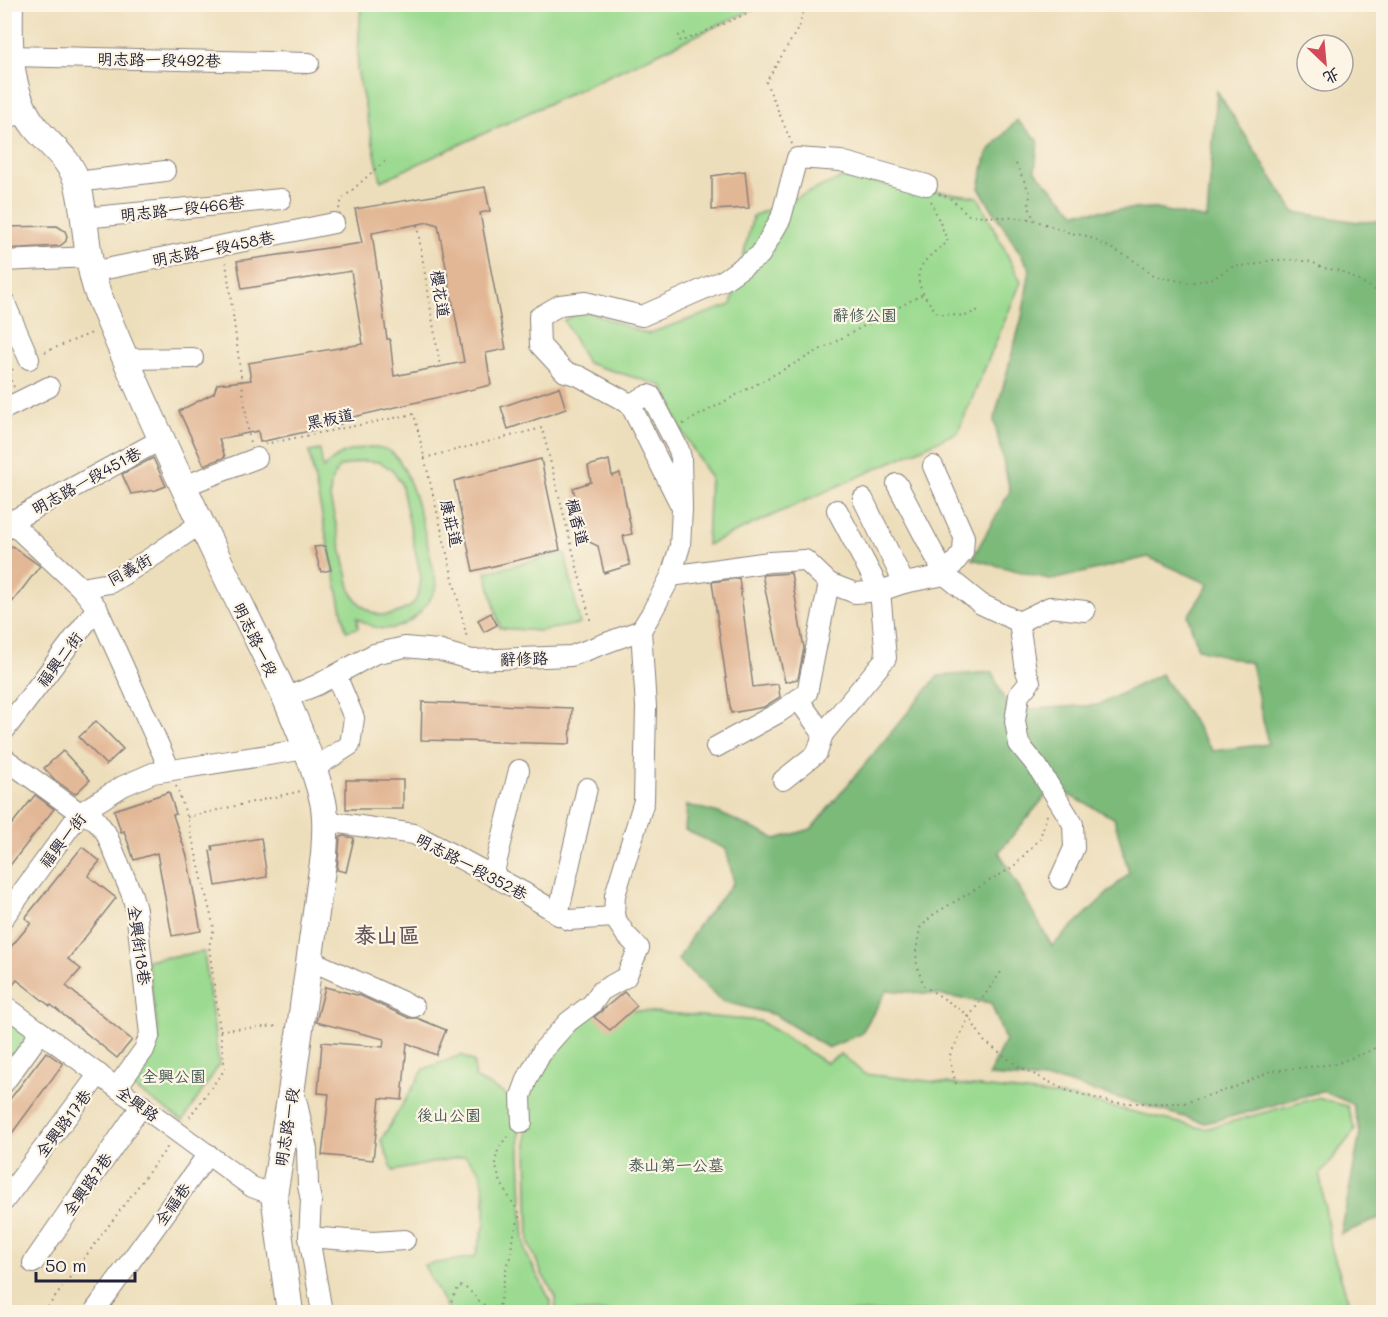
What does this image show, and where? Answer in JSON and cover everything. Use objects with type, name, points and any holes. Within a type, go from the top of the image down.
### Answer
[{"type":"main road","name":"明志路一段","points":[[10,4],[10,56],[16,88],[15,116],[35,128],[66,160],[77,182],[90,264],[111,326],[201,523],[285,698],[313,769],[326,821],[324,855],[310,960],[280,1168],[274,1195],[290,1312]]},
{"type":"street","name":"明志路一段492巷","points":[[10,56],[309,63]]},
{"type":"street","points":[[682,509],[630,404],[579,376],[565,372],[540,345],[539,317],[560,305],[585,302],[642,316],[724,280],[760,255],[780,218],[797,158],[841,161],[931,193]]},
{"type":"street","points":[[77,182],[165,171]]},
{"type":"street","name":"明志路一段466巷","points":[[83,218],[281,199]]},
{"type":"street","name":"明志路一段458巷","points":[[4,261],[90,264],[334,223]]},
{"type":"street","points":[[4,301],[29,358]]},
{"type":"street","points":[[126,359],[193,358]]},
{"type":"street","points":[[4,409],[49,387]]},
{"type":"street","points":[[522,1123],[521,1096],[528,1077],[543,1050],[568,1022],[592,1004],[601,991],[626,978],[639,948],[626,935],[614,917],[615,895],[644,801],[646,707],[641,630],[671,576],[680,546],[682,509],[681,458],[669,431],[651,396],[648,395],[630,404]]},
{"type":"street","name":"明志路一段451巷","points":[[6,523],[162,438]]},
{"type":"street","points":[[184,486],[257,450]]},
{"type":"street","points":[[671,576],[769,562],[805,560],[829,583],[855,593],[880,591],[904,583],[945,575],[963,552],[964,537],[933,466]]},
{"type":"street","points":[[897,484],[945,575],[981,604],[1019,622]]},
{"type":"street","points":[[863,498],[904,583]]},
{"type":"street","points":[[783,780],[817,753],[823,734],[886,658],[880,591],[837,510]]},
{"type":"street","points":[[6,523],[81,588],[97,608],[170,770]]},
{"type":"street","name":"同義街","points":[[81,588],[110,583],[201,523]]},
{"type":"street","points":[[716,747],[778,713],[807,693],[829,583]]},
{"type":"street","points":[[1019,622],[1050,607],[1085,610]]},
{"type":"street","name":"福興二街","points":[[4,731],[97,608]]},
{"type":"street","points":[[1019,622],[1026,671],[1030,681],[1019,695],[1016,721],[1019,744],[1037,766],[1073,824],[1074,848],[1060,879]]},
{"type":"street","name":"辭修路","points":[[285,698],[317,686],[374,654],[405,647],[438,650],[472,660],[571,656],[641,630]]},
{"type":"street","points":[[313,769],[350,746],[354,718],[336,675]]},
{"type":"street","points":[[798,699],[823,734]]},
{"type":"street","name":"全興街18巷","points":[[4,758],[80,813],[96,820],[106,833],[132,895],[138,924],[150,1034],[144,1050],[117,1087]]},
{"type":"street","name":"福興一街","points":[[4,917],[80,813],[123,786],[153,773],[170,770],[313,769]]},
{"type":"street","points":[[493,876],[519,770]]},
{"type":"street","points":[[558,915],[587,788]]},
{"type":"street","name":"明志路一段352巷","points":[[326,821],[414,834],[523,892],[569,920],[614,917]]},
{"type":"street","points":[[310,960],[414,1006]]},
{"type":"street","name":"全興路","points":[[4,1005],[252,1186],[274,1195]]},
{"type":"street","points":[[4,1083],[41,1032]]},
{"type":"street","name":"全興路17巷","points":[[4,1201],[99,1074]]},
{"type":"street","points":[[291,1093],[297,1103],[307,1149],[308,1186],[311,1200],[309,1237],[322,1312]]},
{"type":"street","name":"全興路7巷","points":[[33,1263],[142,1105]]},
{"type":"street","name":"全福巷","points":[[94,1312],[208,1154]]},
{"type":"street","points":[[309,1237],[373,1242],[405,1240]]},
{"type":"path","points":[[685,33],[678,36],[681,42],[769,4]]},
{"type":"path","points":[[797,158],[766,82],[800,27],[806,4]]},
{"type":"path","points":[[342,199],[386,160]]},
{"type":"path","points":[[1016,164],[1030,193],[1029,207],[1034,220]]},
{"type":"path","points":[[931,193],[950,198],[969,215],[1034,220],[1070,233],[1087,236],[1130,258],[1155,276],[1190,283],[1214,278],[1231,267],[1259,264],[1271,260],[1295,260],[1312,262],[1323,268],[1341,271],[1383,295]]},
{"type":"path","points":[[931,193],[948,242],[934,251],[920,266],[917,282],[938,314],[964,316],[981,309]]},
{"type":"path","name":"櫻花道","points":[[417,225],[440,366]]},
{"type":"path","points":[[226,262],[257,450]]},
{"type":"path","points":[[669,431],[923,294]]},
{"type":"path","points":[[22,400],[10,379],[13,367],[29,358],[111,326]]},
{"type":"path","points":[[4,380],[10,379]]},
{"type":"path","name":"黑板道","points":[[257,450],[414,414]]},
{"type":"path","name":"康莊道","points":[[414,414],[467,638]]},
{"type":"path","name":"楓香道","points":[[424,458],[542,428],[591,623]]},
{"type":"path","points":[[187,817],[301,791],[313,769]]},
{"type":"path","points":[[44,1312],[225,1069],[209,946],[214,928],[187,817],[170,770]]},
{"type":"path","points":[[1048,784],[1047,819],[1040,838],[1028,852],[1013,867],[934,914],[920,928],[916,951],[917,966],[924,986],[969,1017],[984,1041],[1018,1066],[1065,1090],[1114,1103],[1184,1103],[1233,1088],[1271,1071],[1335,1064],[1372,1050],[1383,1039]]},
{"type":"path","points":[[956,1084],[949,1057],[969,1017],[1001,972]]},
{"type":"path","points":[[220,1030],[300,1025]]},
{"type":"path","points":[[446,1312],[459,1286],[466,1287],[488,1308],[499,1307],[512,1241],[520,1214],[504,1191],[498,1176],[497,1149],[522,1123]]},
{"type":"green space","points":[[361,4],[762,5],[381,181],[357,70]]},
{"type":"green space","points":[[1217,91],[1294,212],[1358,222],[1383,221],[1383,1217],[1341,1234],[1360,1133],[1353,1104],[1322,1091],[1205,1123],[1060,1081],[989,1076],[1005,1040],[991,1003],[887,990],[861,1034],[828,1048],[775,1015],[722,1001],[678,960],[697,927],[734,882],[726,849],[685,830],[687,805],[719,813],[776,839],[811,829],[938,676],[992,672],[1009,710],[1098,705],[1161,674],[1213,751],[1268,744],[1251,663],[1198,649],[1188,616],[1209,584],[1148,557],[1052,580],[972,559],[1010,491],[994,420],[1022,317],[1030,269],[979,188],[987,153],[1017,120],[1038,140],[1035,171],[1075,212],[1151,208],[1207,219]],"holes":[[[1053,787],[1114,818],[1129,873],[1052,946],[999,852]]]},
{"type":"green space","name":"辭修公園","points":[[841,178],[978,197],[1021,282],[958,432],[707,545],[710,477],[680,428],[663,386],[587,363],[564,320],[583,310],[647,334],[731,305],[753,216]]},
{"type":"green space","points":[[368,447],[386,449],[391,452],[407,475],[420,514],[437,586],[427,604],[413,619],[404,624],[385,629],[372,626],[357,618],[358,628],[346,631],[309,452],[320,450],[323,469],[338,456]],"holes":[[[362,461],[380,462],[392,470],[401,483],[421,578],[417,596],[412,605],[388,615],[380,615],[367,610],[351,592],[330,498],[331,483],[339,467]]]},
{"type":"green space","points":[[565,553],[580,624],[539,631],[500,628],[486,572]]},
{"type":"green space","name":"全興公園","points":[[204,952],[219,1065],[183,1121],[127,1083],[159,1040],[147,960]]},
{"type":"green space","name":"泰山第一公墓","points":[[595,1007],[760,1021],[826,1063],[841,1054],[864,1074],[1071,1097],[1205,1129],[1317,1098],[1347,1106],[1355,1130],[1320,1175],[1331,1247],[1352,1312],[556,1312],[555,1295],[543,1276],[529,1243],[526,1091]]},
{"type":"green space","points":[[7,1021],[31,1038],[5,1075],[4,1024]]},
{"type":"green space","name":"後山公園","points":[[461,1055],[474,1062],[475,1078],[509,1096],[518,1104],[526,1253],[551,1302],[551,1312],[449,1312],[424,1265],[475,1257],[485,1224],[485,1195],[480,1171],[465,1156],[393,1171],[381,1140],[424,1069]]},
{"type":"building","points":[[745,171],[749,208],[712,210],[712,176]]},
{"type":"building","points":[[485,187],[490,211],[480,213],[506,349],[486,353],[491,385],[340,420],[341,424],[260,442],[258,431],[219,439],[225,457],[204,465],[179,411],[214,393],[217,384],[251,380],[248,363],[363,344],[351,271],[242,289],[237,261],[362,243],[355,209]],"holes":[[[429,222],[438,225],[464,362],[394,376],[372,233]]]},
{"type":"building","points":[[57,226],[65,231],[67,236],[66,241],[60,246],[4,249],[4,227]]},
{"type":"building","points":[[559,387],[566,409],[508,429],[501,407]]},
{"type":"building","points":[[153,458],[166,486],[131,494],[122,474]]},
{"type":"building","points":[[541,459],[560,550],[473,571],[454,481]]},
{"type":"building","points":[[609,460],[612,476],[620,473],[632,534],[623,536],[630,565],[604,573],[598,546],[587,541],[573,488],[591,482],[588,466]]},
{"type":"building","points":[[12,546],[40,566],[4,613],[4,556]]},
{"type":"building","points":[[325,546],[331,570],[321,572],[314,547]]},
{"type":"building","points":[[791,573],[804,648],[798,679],[785,682],[762,575]]},
{"type":"building","points":[[739,578],[753,687],[778,684],[780,697],[764,707],[731,713],[712,582]]},
{"type":"building","points":[[491,613],[497,625],[484,632],[478,620]]},
{"type":"building","points":[[422,702],[572,708],[570,744],[421,740]]},
{"type":"building","points":[[96,721],[123,749],[106,765],[79,737]]},
{"type":"building","points":[[63,751],[90,780],[75,794],[55,780],[44,768]]},
{"type":"building","points":[[346,780],[403,780],[403,809],[346,809]]},
{"type":"building","points":[[169,792],[176,814],[173,815],[187,856],[201,931],[172,936],[157,853],[134,860],[114,810]]},
{"type":"building","points":[[35,795],[54,809],[4,873],[4,834]]},
{"type":"building","points":[[340,837],[354,838],[346,872],[337,870]]},
{"type":"building","points":[[261,838],[267,877],[216,886],[210,851],[213,850],[212,846]]},
{"type":"building","points":[[82,847],[100,861],[88,876],[116,898],[68,959],[81,969],[66,986],[132,1040],[117,1058],[17,980],[4,993],[4,955],[31,923],[25,918]]},
{"type":"building","points":[[325,987],[361,996],[409,1018],[417,1018],[446,1030],[436,1055],[407,1043],[402,1100],[380,1098],[373,1160],[322,1155],[329,1094],[318,1093],[322,1042],[383,1047],[384,1039],[316,1022]]},
{"type":"building","points":[[624,992],[637,1006],[610,1030],[594,1017]]},
{"type":"building","points":[[46,1052],[63,1064],[4,1144],[4,1107]]},
{"type":"district","name":"泰山區","points":[[387,934]]}]
